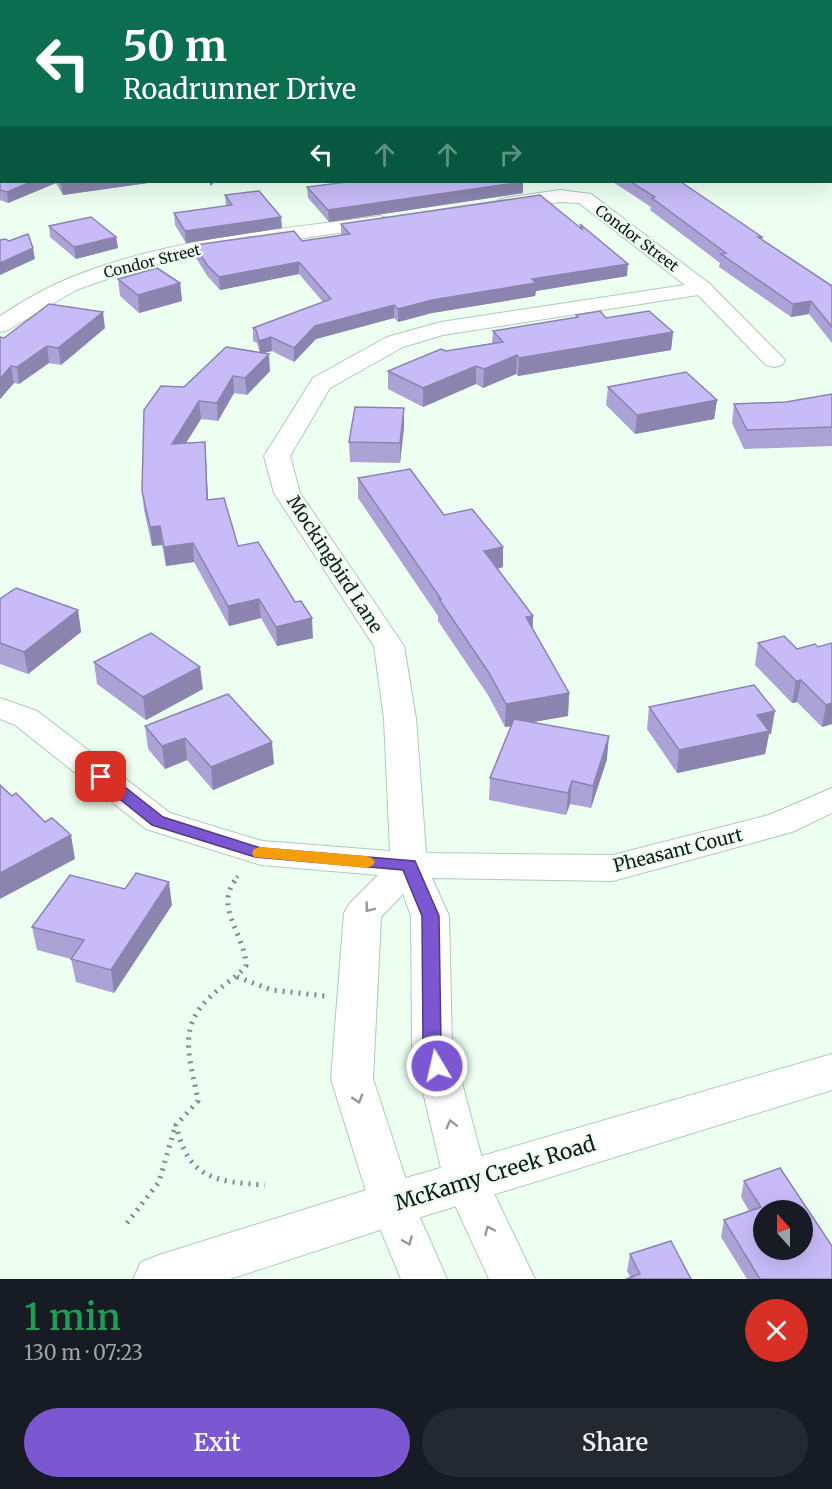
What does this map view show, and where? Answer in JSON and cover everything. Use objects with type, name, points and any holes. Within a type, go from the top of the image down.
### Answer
[{"type":"street","name":"Condor Street","points":[[491,206],[560,196],[584,198],[703,288],[774,360]]},
{"type":"street","name":"Condor Street","points":[[0,325],[46,297],[92,276],[190,250],[398,220]]},
{"type":"street","name":"Mockingbird Lane","points":[[512,1279],[466,1181],[432,1045],[430,916],[409,865],[400,719],[389,646],[287,493],[277,456],[321,383],[395,342],[441,329],[703,288]]},
{"type":"street","name":"Pheasant Court","points":[[0,708],[26,718],[158,821],[261,853],[409,865],[614,868],[780,824],[832,799]]},
{"type":"street","points":[[409,865],[363,913],[352,1079],[392,1204],[424,1279]]},
{"type":"street","name":"McKamy Creek Road","points":[[159,1279],[466,1181],[832,1072]]},
{"type":"path","points":[[127,1223],[132,1213],[159,1184],[165,1168],[168,1142],[176,1125],[198,1101],[191,1074],[188,1032],[195,1014],[207,1000],[237,977],[246,966],[246,954],[241,937],[231,920],[228,907],[227,891],[238,876]]},
{"type":"path","points":[[237,977],[272,990],[325,996]]},
{"type":"path","points":[[176,1125],[178,1140],[186,1157],[199,1171],[239,1184],[265,1185]]},
{"type":"building","points":[[0,183],[29,183],[7,192],[0,190]]},
{"type":"building","points":[[339,183],[516,183],[328,210],[307,187]]},
{"type":"building","points":[[633,183],[682,183],[832,286],[832,327],[811,301],[793,304],[721,254],[726,253],[652,198],[655,197]]},
{"type":"building","points":[[259,191],[281,217],[185,231],[174,213],[232,205],[225,195]]},
{"type":"building","points":[[540,195],[583,230],[580,224],[628,264],[532,279],[536,283],[432,300],[398,309],[394,305],[315,326],[294,348],[271,337],[259,341],[256,330],[253,328],[331,299],[299,262],[219,277],[207,265],[195,245],[294,231],[302,241],[350,234],[341,224]]},
{"type":"building","points":[[91,217],[116,237],[74,247],[49,226]]},
{"type":"building","points":[[28,234],[33,248],[0,263],[0,240],[9,241]]},
{"type":"building","points":[[157,268],[180,283],[138,295],[118,279]]},
{"type":"building","points":[[49,304],[103,312],[58,348],[47,346],[17,367],[11,366],[0,379],[0,337],[4,338]]},
{"type":"building","points":[[600,311],[606,318],[649,311],[673,332],[519,358],[517,355],[484,369],[476,366],[423,388],[388,371],[441,349],[446,351],[503,342],[493,331],[578,317],[576,315]]},
{"type":"building","points":[[226,347],[269,354],[245,378],[233,376],[217,403],[199,401],[172,444],[205,442],[207,500],[224,498],[238,546],[258,542],[295,602],[301,601],[312,618],[276,627],[259,599],[228,606],[193,543],[164,547],[160,526],[150,527],[142,491],[144,410],[161,386],[184,387]]},
{"type":"building","points":[[686,372],[717,400],[637,415],[608,387]]},
{"type":"building","points":[[832,394],[832,427],[747,430],[734,404],[786,402]]},
{"type":"building","points":[[355,407],[404,408],[400,443],[349,442]]},
{"type":"building","points":[[410,469],[444,515],[472,509],[503,547],[484,551],[533,616],[526,617],[569,693],[506,704],[489,673],[439,599],[441,599],[358,478]]},
{"type":"building","points":[[16,588],[78,610],[24,652],[0,643],[0,599]]},
{"type":"building","points":[[151,633],[200,667],[143,697],[94,662]]},
{"type":"building","points":[[784,636],[797,649],[815,644],[818,647],[832,643],[832,703],[826,705],[801,680],[796,681],[758,643]]},
{"type":"building","points":[[754,685],[775,711],[757,715],[769,731],[679,750],[649,707]]},
{"type":"building","points":[[228,694],[272,742],[211,767],[185,738],[162,746],[145,726]]},
{"type":"building","points":[[514,719],[609,736],[593,786],[572,781],[568,793],[490,778]]},
{"type":"building","points":[[0,785],[12,796],[16,793],[45,822],[52,818],[71,835],[0,873]]},
{"type":"building","points":[[136,873],[169,882],[111,970],[71,959],[84,940],[32,927],[70,875],[125,889]]},
{"type":"building","points":[[780,1168],[801,1200],[756,1200],[744,1181]]},
{"type":"building","points":[[753,1210],[753,1260],[813,1260],[813,1218],[832,1246],[832,1279],[760,1279],[724,1220]]},
{"type":"building","points":[[671,1241],[691,1279],[626,1279],[640,1274],[630,1254]]},
{"type":"slow traffic","points":[[260,853],[366,862]]},
{"type":"route","points":[[101,777],[158,821],[261,853],[409,865],[430,916],[432,1045],[437,1066]]}]
